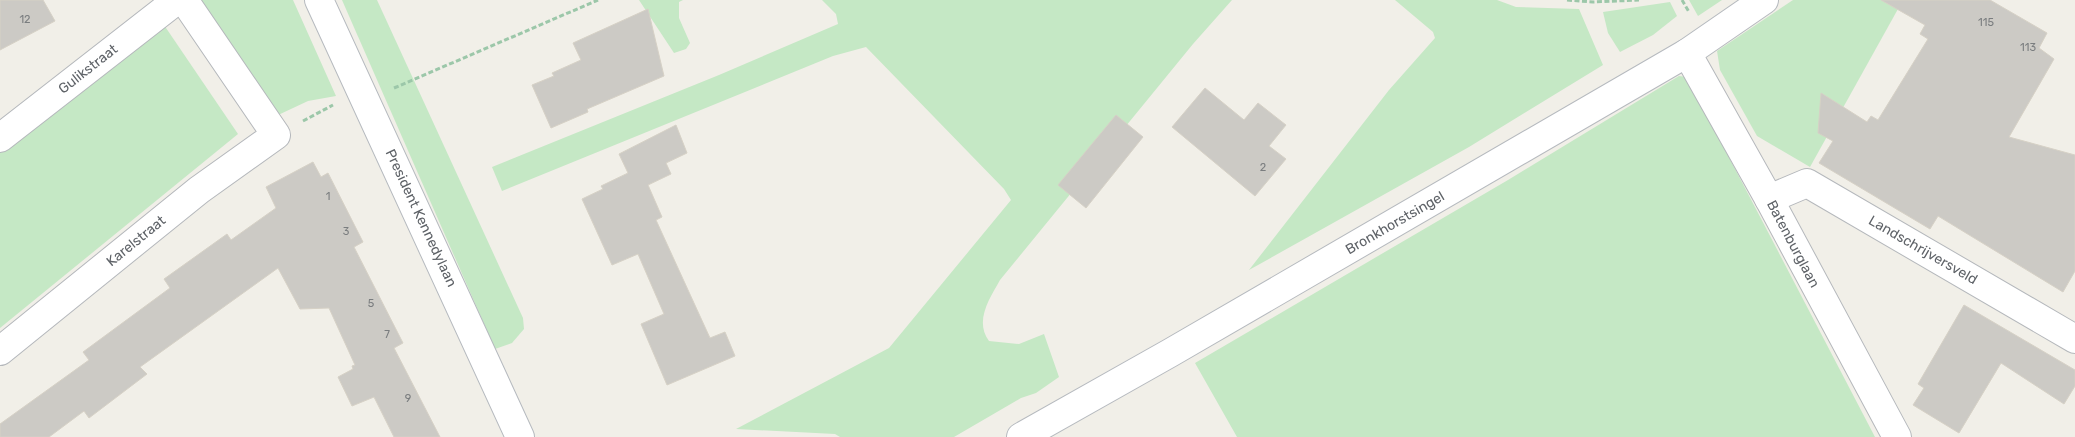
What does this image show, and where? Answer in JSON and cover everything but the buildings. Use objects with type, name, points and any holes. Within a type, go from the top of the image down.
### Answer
[{"type":"street","name":"Gulikstraat","points":[[0,138],[176,0]]},
{"type":"street","points":[[184,0],[276,135]]},
{"type":"street","name":"President Kennedylaan","points":[[319,0],[520,437]]},
{"type":"street","name":"Bronkhorstsingel","points":[[1021,437],[1196,338],[1687,53],[1764,0]]},
{"type":"street","name":"Batenburglaan","points":[[1687,53],[1897,437]]},
{"type":"street","name":"Karelstraat","points":[[0,351],[199,190],[276,135]]},
{"type":"street","name":"Landschrijversveld","points":[[1768,199],[1807,183],[2075,339]]},
{"type":"path","points":[[276,135],[342,100],[386,92],[598,0]]},
{"type":"path","points":[[1567,0],[1593,2],[1639,0]]},
{"type":"green space","points":[[195,0],[293,0],[336,96],[308,101],[276,116]]},
{"type":"green space","points":[[342,0],[377,0],[523,318],[524,329],[512,343],[495,349]]},
{"type":"green space","points":[[639,0],[683,0],[679,2],[679,18],[690,43],[686,49],[674,53]]},
{"type":"green space","points":[[822,0],[1232,0],[1193,44],[1000,280],[988,302],[983,318],[983,326],[989,341],[1019,344],[1044,334],[1059,377],[1036,393],[1021,398],[954,437],[840,437],[835,434],[736,429],[889,348],[1011,200],[1004,189],[866,47],[833,56],[502,191],[492,167],[719,75],[838,24],[836,14]]},
{"type":"green space","points":[[1395,0],[1497,0],[1516,7],[1579,9],[1603,65],[1469,147],[1249,270],[1389,90],[1435,38],[1433,32]]},
{"type":"green space","points":[[1689,0],[1722,0],[1698,16]]},
{"type":"green space","points":[[1793,0],[1903,0],[1810,167],[1757,136],[1720,70],[1717,51]]},
{"type":"green space","points":[[1670,2],[1677,16],[1653,35],[1620,52],[1608,33],[1603,12]]},
{"type":"green space","points":[[164,25],[238,134],[0,328],[0,151]]},
{"type":"green space","points":[[1679,76],[1687,77],[1875,437],[1237,437],[1195,363],[1508,180]]}]
